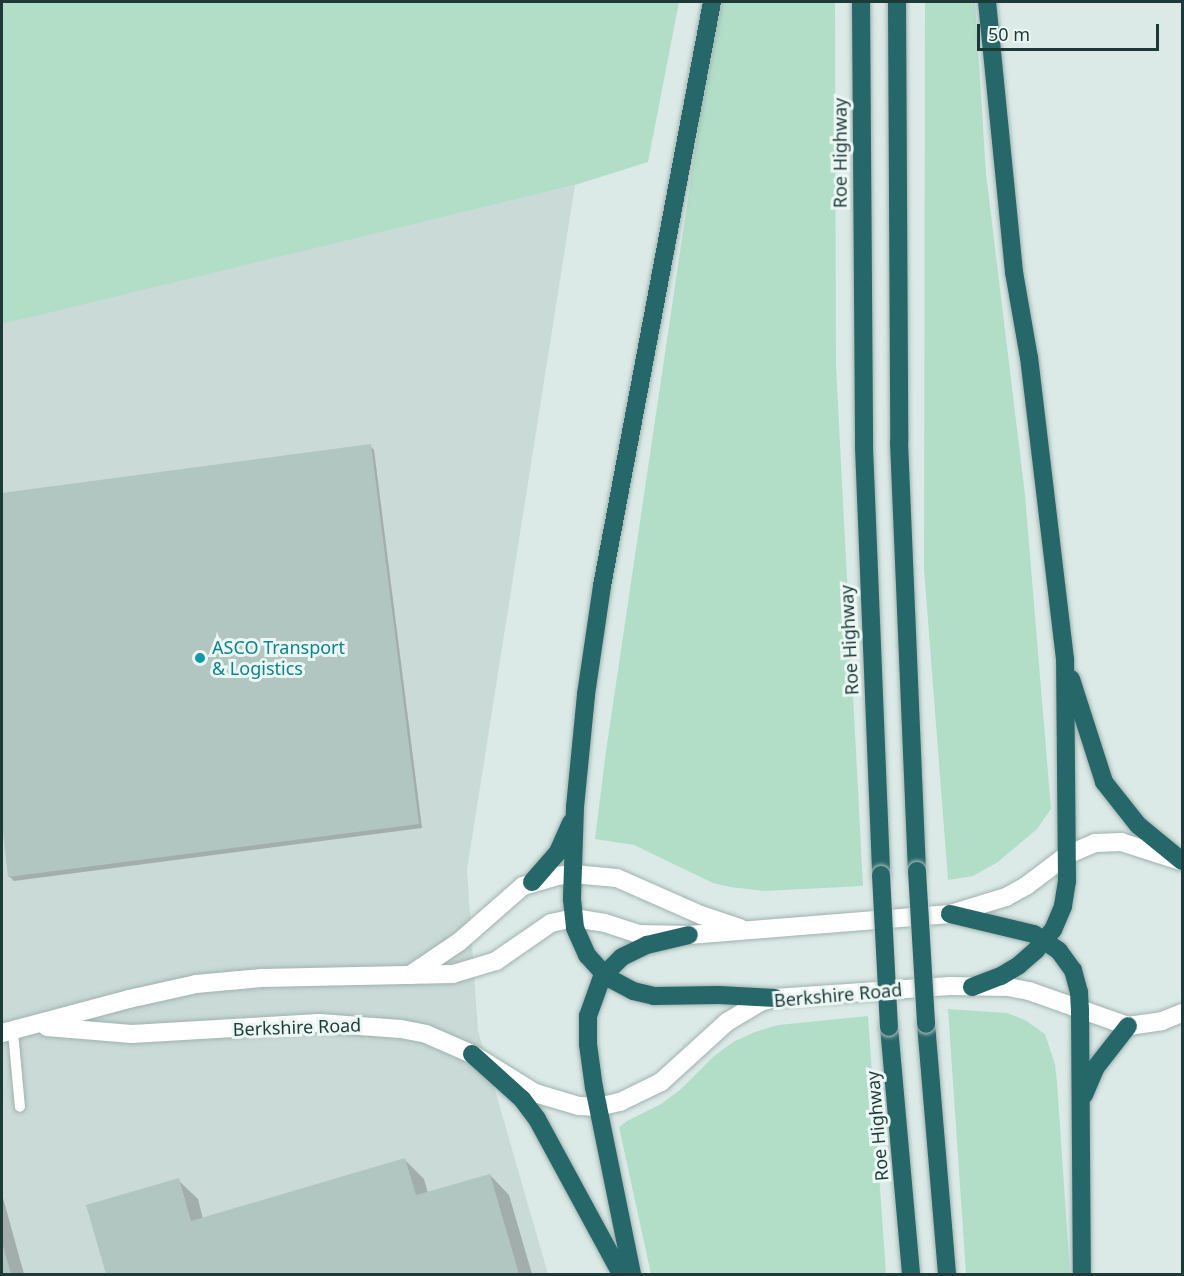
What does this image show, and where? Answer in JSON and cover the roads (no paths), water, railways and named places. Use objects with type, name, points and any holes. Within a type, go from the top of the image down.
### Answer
[{"type":"highway","points":[[712,2],[602,586],[586,695],[575,807],[574,918],[575,928],[587,955],[604,974],[633,991],[654,996],[719,995],[775,998]]},
{"type":"highway","name":"Roe Highway","points":[[861,2],[861,316],[864,447],[881,875],[890,1027],[911,1275]]},
{"type":"highway","points":[[897,2],[898,442],[917,872],[926,1024],[947,1275]]},
{"type":"highway","points":[[972,987],[1001,976],[1019,965],[1045,940],[1053,930],[1063,906],[1067,881],[1065,659],[1029,358],[1014,272],[987,2]]},
{"type":"highway","points":[[1065,659],[1104,782],[1138,825],[1182,862]]},
{"type":"highway","points":[[532,882],[558,852],[569,830],[575,807]]},
{"type":"highway","points":[[950,914],[1017,929],[1045,940],[1059,951],[1073,970],[1079,992],[1080,1009],[1082,1275]]},
{"type":"highway","points":[[632,1275],[598,1107],[587,1029],[591,1002],[604,974],[634,950],[689,934]]},
{"type":"highway","points":[[1080,1112],[1091,1075],[1128,1026]]},
{"type":"highway","points":[[472,1054],[522,1099],[537,1119],[621,1275]]},
{"type":"main road","name":"Berkshire Road","points":[[7,1033],[129,999],[196,984],[262,978],[453,974],[478,968],[509,954],[551,923],[574,918],[605,923],[638,934],[689,934],[759,931],[950,914],[1006,897],[1026,886],[1067,855],[1095,843],[1121,842],[1182,862]]},
{"type":"main road","name":"Berkshire Road","points":[[410,975],[459,942],[508,898],[532,882],[573,874],[617,879],[701,915],[736,927],[759,931]]},
{"type":"main road","name":"Berkshire Road","points":[[34,1026],[132,1034],[347,1023],[401,1029],[426,1034],[472,1054],[535,1093],[579,1106],[598,1107],[620,1102],[661,1082],[728,1022],[760,1002],[775,998],[972,987],[1029,991],[1128,1026],[1162,1021],[1182,1013]]},
{"type":"lane","points":[[7,1033],[20,1107]]},
{"type":"place","name":"ASCO Transport & Logistics","points":[[200,658]]}]
